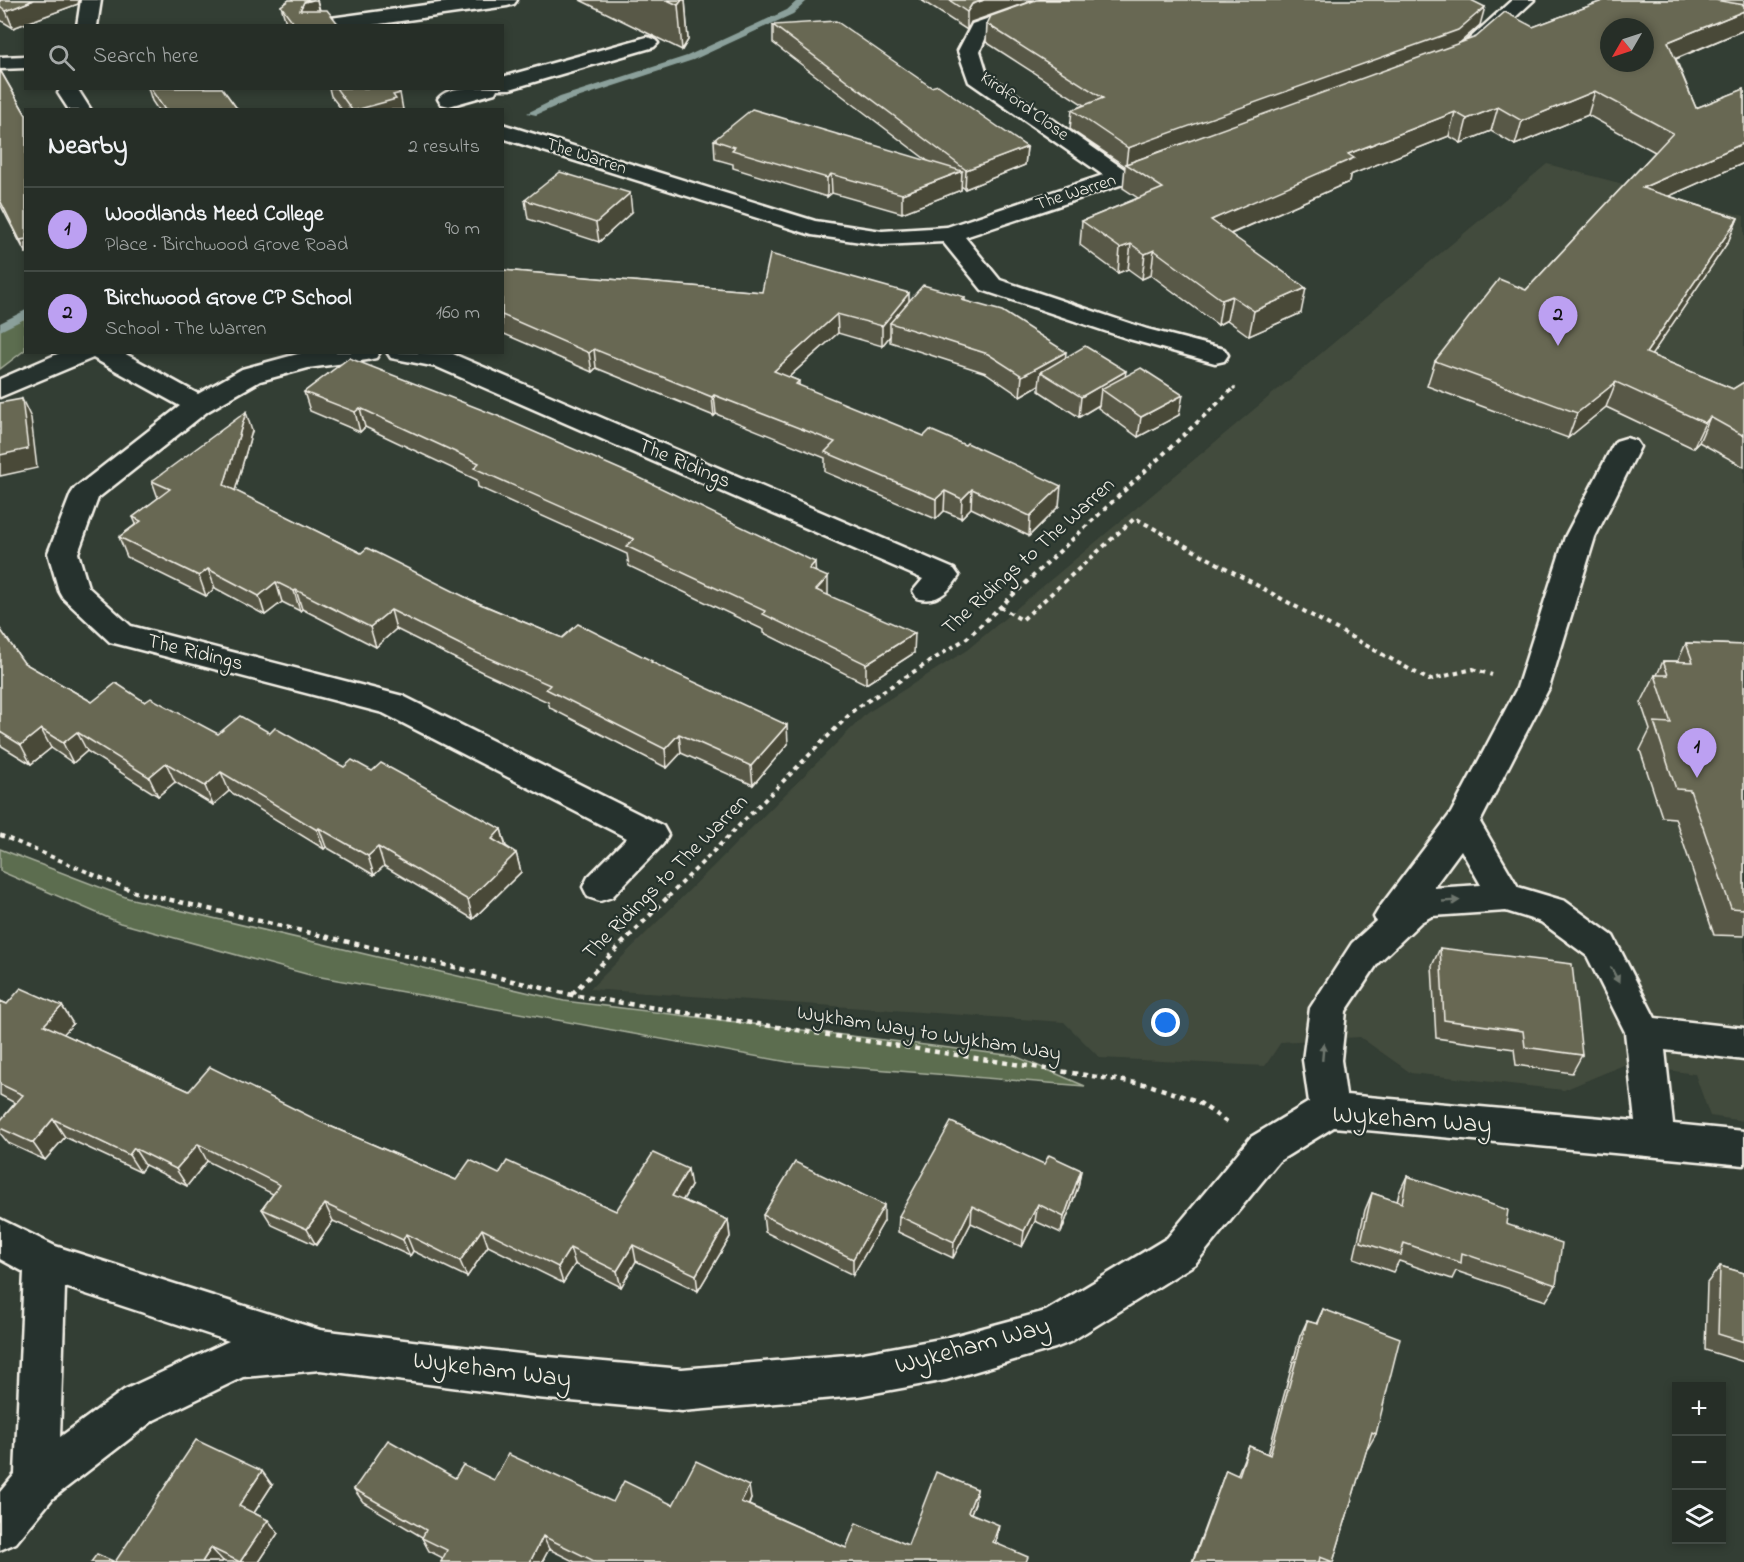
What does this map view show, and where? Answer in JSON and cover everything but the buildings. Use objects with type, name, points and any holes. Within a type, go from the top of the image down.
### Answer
[{"type":"street","points":[[87,24],[92,0]]},
{"type":"street","points":[[342,24],[422,18],[507,0]]},
{"type":"street","name":"Kirdford Close","points":[[1061,0],[980,28],[969,51],[977,77],[1122,178]]},
{"type":"street","points":[[1462,54],[1524,0]]},
{"type":"street","points":[[504,83],[646,43]]},
{"type":"street","points":[[0,63],[24,62]]},
{"type":"street","points":[[449,99],[480,90]]},
{"type":"street","name":"The Warren","points":[[504,132],[812,228],[882,238],[950,234],[1188,154]]},
{"type":"street","points":[[950,234],[991,285],[1138,334],[1215,355]]},
{"type":"street","points":[[0,389],[80,354]]},
{"type":"street","points":[[106,354],[198,405]]},
{"type":"street","name":"The Ridings","points":[[352,354],[306,360],[251,375],[198,405],[85,495],[63,554],[74,591],[121,634],[392,704],[651,835],[600,887]]},
{"type":"street","name":"The Ridings","points":[[411,354],[444,360],[944,576],[928,591]]},
{"type":"street","points":[[1329,1110],[1322,1060],[1328,1008],[1365,953],[1463,822],[1533,688],[1580,537],[1626,447]]},
{"type":"street","points":[[1463,822],[1506,897]]},
{"type":"street","points":[[1365,953],[1409,912],[1426,902],[1506,897],[1553,910],[1600,946],[1644,1032],[1656,1141]]},
{"type":"street","points":[[1644,1032],[1744,1044]]},
{"type":"street","name":"Wykeham Way","points":[[0,1238],[45,1262],[320,1350],[537,1377],[682,1390],[858,1375],[946,1359],[1056,1328],[1181,1251],[1265,1149],[1329,1110],[1744,1148]]},
{"type":"street","points":[[38,1482],[45,1262]]},
{"type":"street","name":"Wykeham Way","points":[[0,1527],[38,1482],[140,1406],[240,1357],[320,1350]]},
{"type":"path","name":"The Ridings to The Warren","points":[[572,995],[855,709],[967,638],[1240,382],[1215,355]]},
{"type":"path","points":[[1000,607],[1022,621],[1135,519],[1429,680],[1473,669],[1533,688]]},
{"type":"path","name":"Wykham Way to Wykham Way","points":[[0,835],[135,892],[572,995],[1149,1085],[1197,1101],[1265,1149]]},
{"type":"shaded area","points":[[1547,164],[1744,216],[1744,1121],[1710,1116],[1695,1074],[1626,1064],[1564,1090],[1411,1073],[1360,1037],[1281,1042],[1265,1066],[1100,1058],[1064,1022],[590,989],[867,713],[967,650]]},
{"type":"green space","points":[[24,318],[24,351],[0,369],[0,328]]},
{"type":"green space","points":[[0,849],[128,898],[564,1001],[1015,1056],[1085,1086],[788,1062],[310,975],[120,923],[0,871]]},
{"type":"waterway","points":[[532,113],[564,99],[690,58],[790,12],[803,0]]},
{"type":"waterway","points":[[0,328],[24,314]]},
{"type":"place","name":"Birchwood Grove CP School","points":[[1558,346]]},
{"type":"place","name":"Woodlands Meed College","points":[[1697,778]]}]
